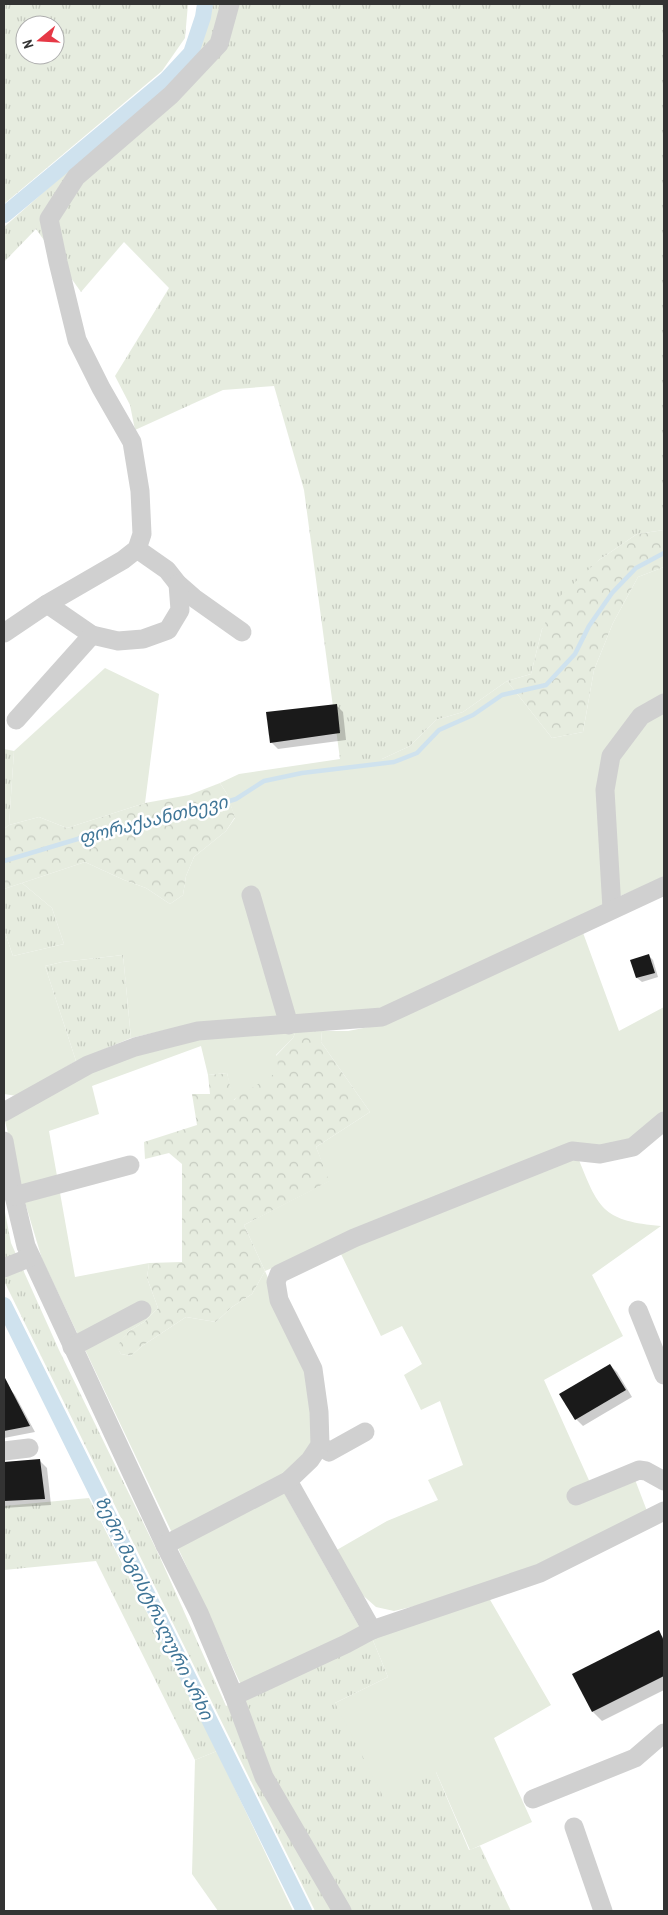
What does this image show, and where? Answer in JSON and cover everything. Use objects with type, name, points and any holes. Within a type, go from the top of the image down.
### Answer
[{"type":"street","points":[[4,634],[47,604],[123,560],[137,549],[142,534],[140,491],[132,442],[101,388],[77,340],[49,219],[76,177],[171,95],[220,44],[230,4]]},
{"type":"street","points":[[137,549],[167,570],[178,584],[194,598],[242,632]]},
{"type":"street","points":[[47,604],[92,635],[118,641],[143,639],[168,630],[180,610],[178,584]]},
{"type":"street","points":[[16,720],[92,635]]},
{"type":"street","points":[[612,909],[605,790],[611,756],[641,716],[664,703]]},
{"type":"street","points":[[4,1112],[88,1065],[136,1047],[198,1031],[382,1017],[664,886]]},
{"type":"street","points":[[251,895],[289,1025]]},
{"type":"street","points":[[165,1545],[288,1481],[310,1460],[320,1445],[319,1412],[313,1369],[279,1300],[276,1282],[279,1274],[354,1238],[572,1151],[600,1154],[633,1147],[664,1121]]},
{"type":"street","points":[[4,1141],[26,1246],[18,1262],[72,1347],[199,1613],[234,1696],[264,1777],[342,1911]]},
{"type":"street","points":[[14,1196],[130,1165]]},
{"type":"street","points":[[72,1347],[142,1310]]},
{"type":"street","points":[[638,1310],[664,1375]]},
{"type":"street","points":[[320,1445],[329,1452],[364,1432]]},
{"type":"street","points":[[4,1451],[29,1448]]},
{"type":"street","points":[[576,1496],[639,1470],[646,1471],[664,1481]]},
{"type":"street","points":[[288,1481],[372,1630]]},
{"type":"street","points":[[234,1696],[372,1630],[540,1573],[664,1510]]},
{"type":"street","points":[[533,1799],[635,1758],[664,1733]]},
{"type":"street","points":[[574,1827],[603,1911]]},
{"type":"green space","points":[[4,4],[188,4],[185,38],[162,71],[4,204]]},
{"type":"green space","points":[[209,4],[664,4],[664,530],[637,534],[599,560],[542,629],[531,674],[507,681],[463,712],[436,720],[410,746],[382,759],[340,759],[304,490],[274,386],[223,390],[135,430],[130,405],[115,376],[169,288],[124,242],[81,292],[36,229],[4,262],[4,227],[190,63],[201,47]]},
{"type":"green space","points":[[664,530],[664,567],[638,577],[613,623],[594,670],[583,732],[552,738],[507,681],[531,674],[542,629],[558,598],[599,560],[637,534]]},
{"type":"green space","points":[[664,567],[664,878],[620,896],[575,920],[378,1013],[170,1029],[131,1038],[123,955],[62,962],[45,966],[76,1061],[17,1096],[4,1094],[4,930],[13,956],[64,944],[52,908],[22,883],[85,862],[146,888],[170,904],[183,895],[186,876],[194,857],[226,831],[235,818],[227,794],[220,783],[239,774],[340,759],[382,759],[410,746],[436,720],[463,712],[507,681],[552,738],[583,732],[594,670],[613,623],[638,577]]},
{"type":"green space","points":[[105,668],[159,694],[145,803],[67,828],[39,817],[9,825],[14,751]]},
{"type":"green space","points":[[4,749],[14,751],[9,825],[4,829]]},
{"type":"green space","points":[[220,783],[227,794],[235,817],[226,831],[194,857],[186,876],[183,895],[170,904],[146,888],[85,862],[4,889],[4,829],[9,825],[39,817],[67,828],[145,803],[189,795]]},
{"type":"green space","points":[[22,883],[52,908],[64,944],[13,956],[4,930],[4,889]]},
{"type":"green space","points":[[582,930],[619,1031],[664,1007],[664,1113],[623,1144],[536,1156],[265,1271],[244,1225],[329,1181],[316,1147],[370,1112],[321,1042],[322,1031],[348,1031],[374,1026]]},
{"type":"green space","points":[[123,955],[131,1038],[76,1061],[45,966],[62,962]]},
{"type":"green space","points":[[297,1028],[322,1031],[321,1042],[370,1112],[316,1147],[330,1181],[244,1225],[265,1271],[252,1294],[232,1307],[216,1322],[186,1317],[142,1346],[131,1356],[121,1354],[116,1346],[129,1331],[144,1322],[158,1308],[147,1278],[149,1263],[182,1262],[182,1164],[169,1153],[145,1159],[144,1142],[197,1125],[192,1094],[210,1094],[208,1075],[227,1073],[234,1100],[293,1038]]},
{"type":"green space","points":[[297,1028],[293,1038],[276,1055],[279,1071],[233,1100],[227,1073],[208,1075],[201,1046],[92,1086],[99,1114],[49,1131],[75,1277],[149,1263],[147,1278],[158,1308],[144,1322],[129,1331],[117,1346],[121,1354],[131,1356],[142,1346],[186,1317],[216,1322],[232,1307],[252,1294],[265,1271],[307,1367],[313,1441],[306,1459],[286,1473],[173,1535],[42,1259],[24,1199],[5,1121],[10,1116],[86,1070],[187,1038]]},
{"type":"green space","points":[[579,1160],[592,1191],[606,1210],[627,1221],[661,1226],[592,1275],[623,1336],[544,1380],[596,1496],[634,1477],[647,1511],[539,1568],[449,1598],[394,1611],[376,1607],[358,1591],[335,1551],[387,1521],[438,1500],[428,1480],[463,1465],[440,1401],[421,1410],[404,1375],[422,1364],[402,1326],[381,1336],[340,1252],[562,1161]]},
{"type":"green space","points":[[4,1207],[11,1243],[59,1350],[158,1553],[226,1706],[372,1638],[388,1677],[335,1703],[436,1772],[469,1850],[480,1846],[511,1911],[315,1911],[4,1281]]},
{"type":"green space","points":[[282,1489],[360,1628],[241,1685],[178,1548]]},
{"type":"green space","points":[[89,1498],[217,1751],[195,1760],[96,1561],[4,1570],[4,1506]]},
{"type":"green space","points":[[489,1598],[551,1705],[494,1738],[532,1822],[470,1850],[436,1772],[384,1798],[335,1703],[388,1677],[372,1638]]},
{"type":"green space","points":[[217,1751],[293,1911],[218,1911],[192,1874],[195,1760]]},
{"type":"building","points":[[337,704],[340,733],[270,743],[266,712]]},
{"type":"building","points":[[649,954],[655,973],[636,978],[630,960]]},
{"type":"building","points":[[610,1364],[626,1390],[575,1420],[559,1394]]},
{"type":"building","points":[[4,1376],[30,1426],[4,1431]]},
{"type":"building","points":[[40,1459],[45,1499],[4,1501],[4,1462]]},
{"type":"building","points":[[659,1630],[664,1641],[664,1676],[592,1712],[572,1674]]},
{"type":"waterway","name":"ზემო მაგისტრალური არხი","points":[[4,215],[166,80],[191,53],[203,17],[205,4]]},
{"type":"waterway","name":"ფორაქაანთხევი","points":[[4,861],[101,832],[152,824],[191,813],[236,799],[264,781],[302,773],[394,762],[417,753],[439,730],[473,715],[502,695],[546,685],[575,654],[589,626],[612,593],[636,568],[664,553]]},
{"type":"waterway","name":"ზემო მაგისტრალური არხი","points":[[4,1305],[304,1911]]}]
